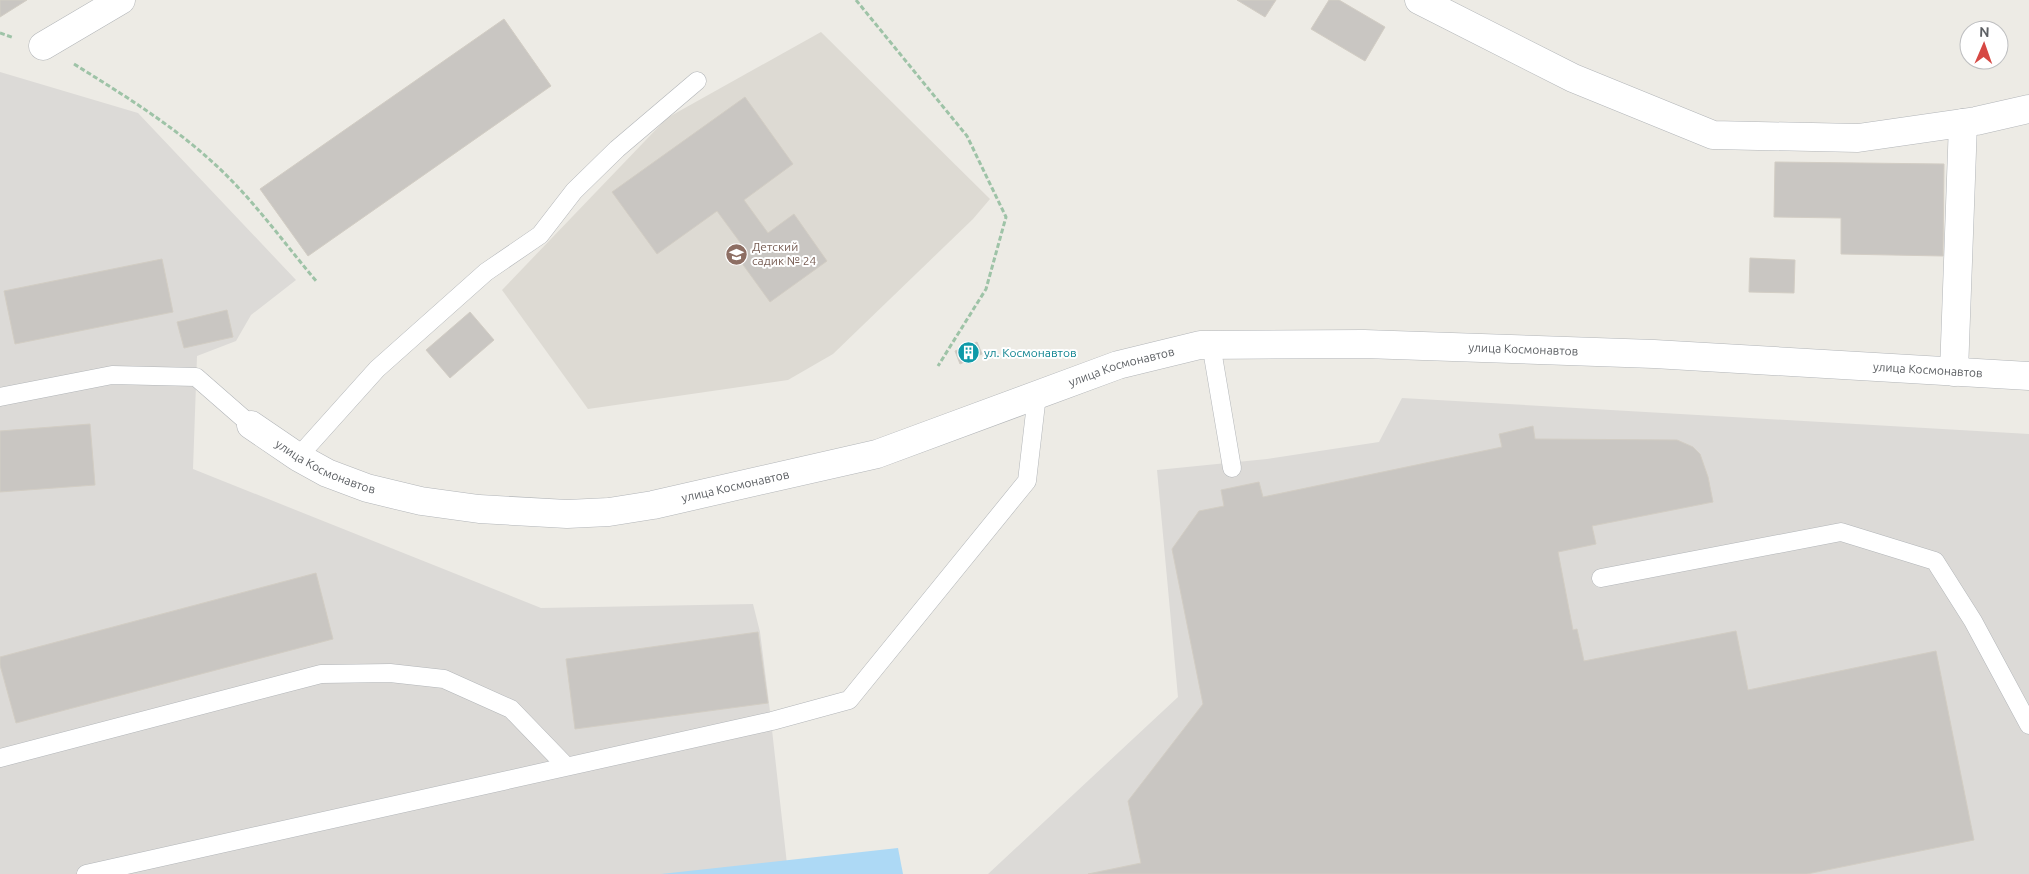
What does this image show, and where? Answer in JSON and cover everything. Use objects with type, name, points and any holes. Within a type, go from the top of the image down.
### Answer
[{"type":"street","points":[[43,46],[121,0]]},
{"type":"street","points":[[1419,0],[1573,78],[1713,135],[1858,138],[1963,123],[2029,109]]},
{"type":"street","points":[[1954,372],[1963,123]]},
{"type":"street","name":"улица Космонавтов","points":[[251,424],[298,457],[327,473],[367,488],[421,501],[478,509],[526,513],[609,512],[653,505],[877,454],[1118,365],[1164,353],[1211,344],[1364,344],[1584,352],[2029,376]]},
{"type":"lane","points":[[298,457],[377,369],[486,272],[540,236],[574,191],[617,149],[697,81]]},
{"type":"lane","points":[[1211,344],[1232,468]]},
{"type":"lane","points":[[0,397],[112,376],[196,377],[251,424]]},
{"type":"lane","points":[[86,874],[772,721],[849,700],[1027,481],[1037,395]]},
{"type":"lane","points":[[1601,578],[1841,532],[1935,561],[1973,621],[2029,725]]},
{"type":"lane","points":[[0,758],[321,674],[390,673],[444,679],[510,709],[566,766]]},
{"type":"path","points":[[856,0],[967,136],[1006,217],[986,288],[938,366]]},
{"type":"path","points":[[0,33],[43,46],[146,109],[182,137],[233,182],[317,282]]},
{"type":"shaded area","name":"Детский садик № 24","points":[[821,32],[990,199],[973,219],[833,354],[788,380],[588,409],[502,290],[667,118]]},
{"type":"shaded area","points":[[0,72],[138,113],[296,280],[251,315],[236,341],[197,356],[193,469],[541,608],[753,604],[760,632],[787,864],[691,874],[0,874]]},
{"type":"shaded area","points":[[1402,398],[2029,434],[2029,874],[988,874],[1178,697],[1157,470],[1267,459],[1379,442]]},
{"type":"water","points":[[898,848],[903,874],[661,874]]},
{"type":"building","points":[[0,0],[27,0],[0,17]]},
{"type":"building","points":[[1237,0],[1276,0],[1265,17]]},
{"type":"building","points":[[1329,0],[1339,0],[1385,27],[1365,61],[1311,29]]},
{"type":"building","points":[[504,19],[551,86],[308,256],[260,189]]},
{"type":"building","points":[[745,97],[793,164],[744,200],[768,233],[794,214],[827,261],[770,302],[736,255],[745,249],[717,211],[657,254],[612,192]]},
{"type":"building","points":[[1775,162],[1944,164],[1943,256],[1841,254],[1841,218],[1774,217]]},
{"type":"building","points":[[1750,258],[1795,260],[1794,293],[1749,292]]},
{"type":"building","points":[[162,259],[173,312],[15,344],[4,291]]},
{"type":"building","points":[[227,310],[233,337],[184,348],[177,322]]},
{"type":"building","points":[[470,312],[494,340],[450,378],[426,350]]},
{"type":"building","name":"ул. Космонавтов","points":[[977,342],[982,354],[960,364],[955,351]]},
{"type":"building","points":[[90,424],[95,485],[0,492],[0,431]]},
{"type":"building","points":[[1533,426],[1535,439],[1677,440],[1693,447],[1700,454],[1708,477],[1713,502],[1592,526],[1596,544],[1558,552],[1573,630],[1577,629],[1584,661],[1736,631],[1748,690],[1936,651],[1974,840],[1807,874],[1088,874],[1141,863],[1128,801],[1203,704],[1172,549],[1199,511],[1224,506],[1221,490],[1259,482],[1263,497],[1502,447],[1499,434]]},
{"type":"building","points":[[316,573],[333,639],[16,723],[0,665],[0,657]]},
{"type":"building","points":[[758,632],[768,703],[575,729],[566,659]]},
{"type":"place","name":"Детский садик № 24","points":[[736,254]]},
{"type":"place","name":"ул. Космонавтов","points":[[968,353]]}]
